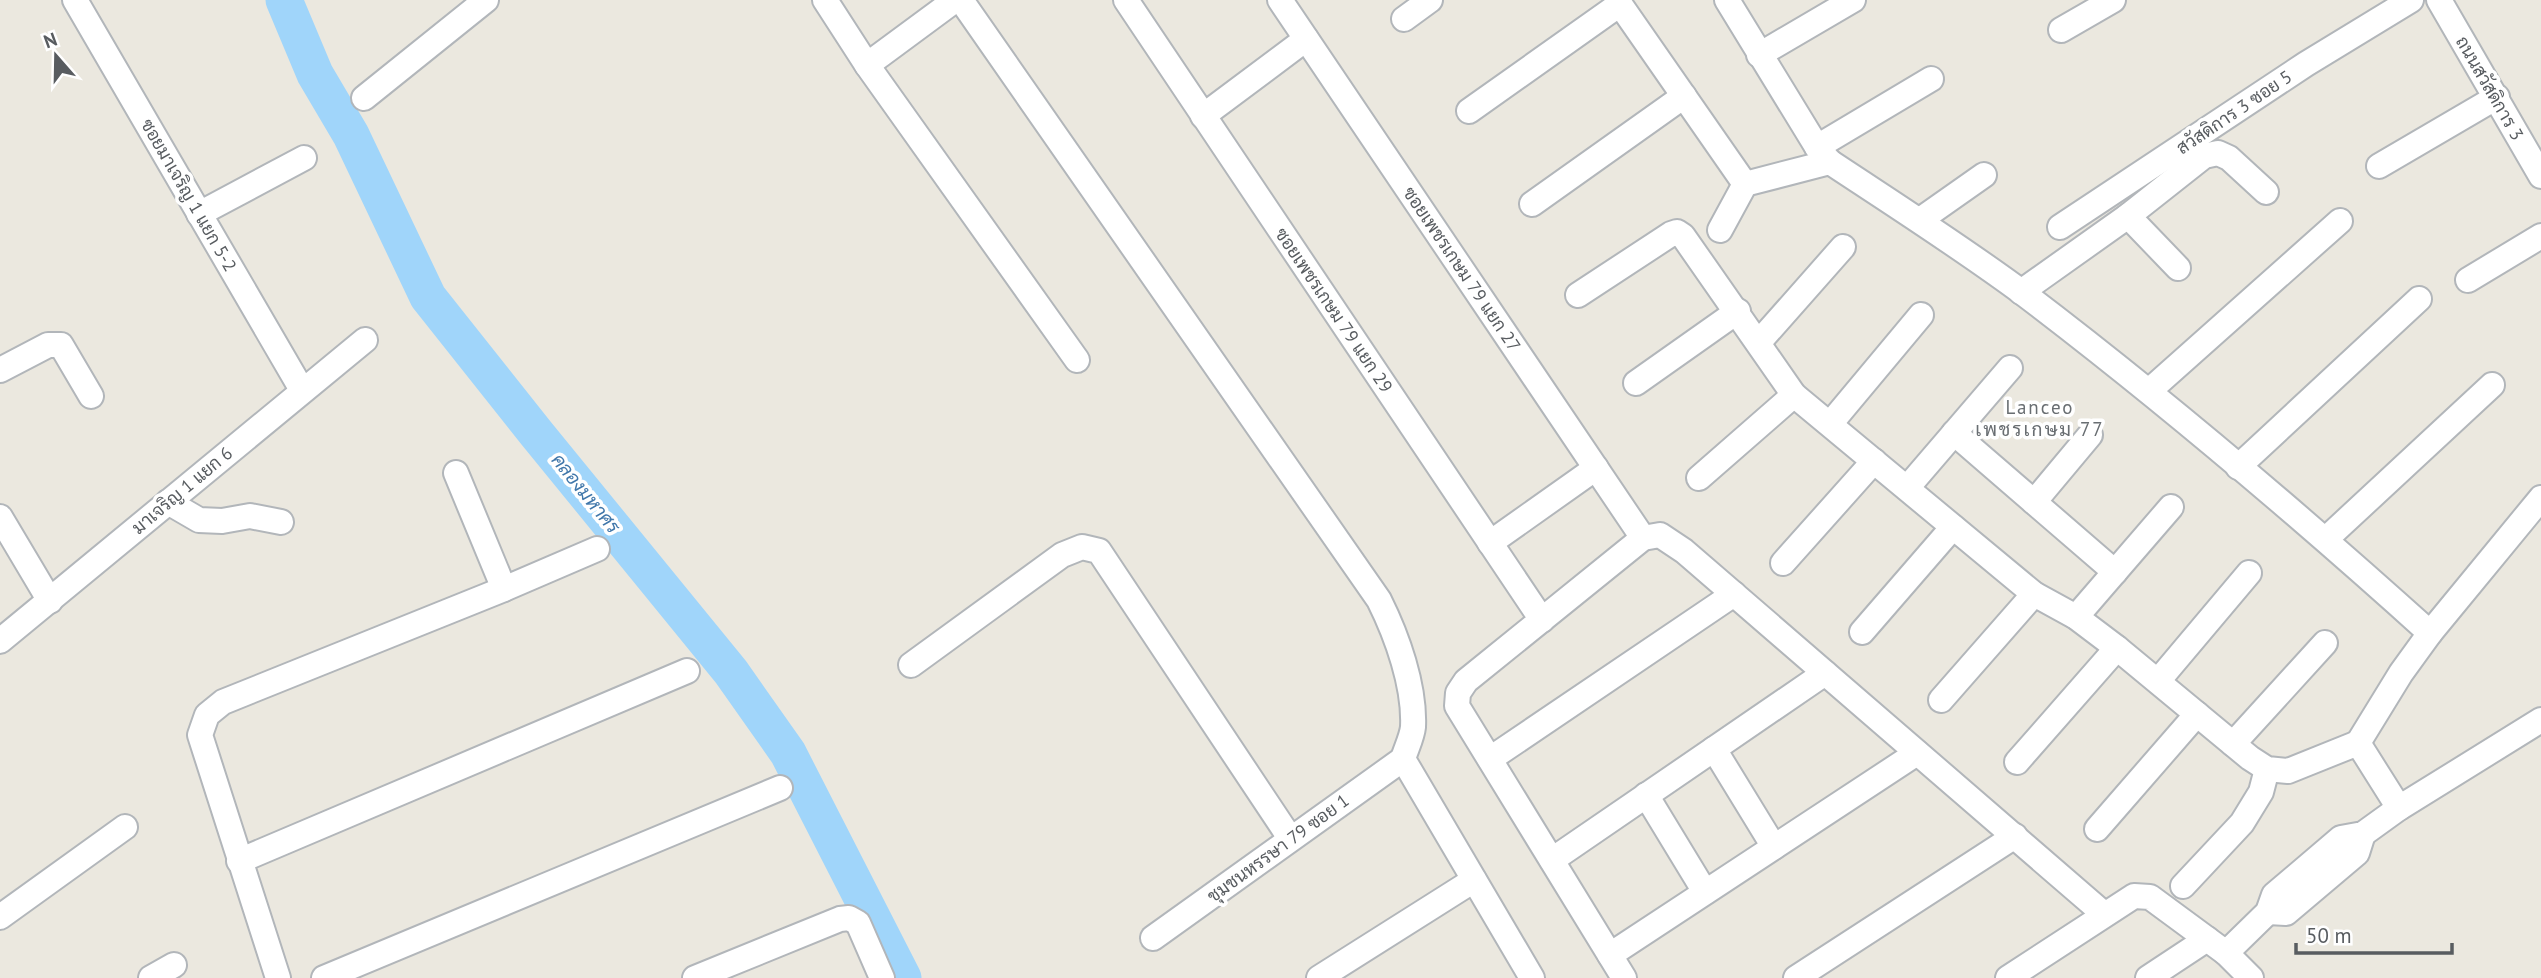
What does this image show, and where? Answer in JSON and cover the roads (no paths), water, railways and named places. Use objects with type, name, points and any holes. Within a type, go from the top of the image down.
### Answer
[{"type":"street","name":"ซอยมาเจริญ 1 แยก 5-2","points":[[75,0],[302,390]]},
{"type":"street","points":[[364,98],[486,0]]},
{"type":"street","points":[[825,0],[867,65],[1077,360]]},
{"type":"street","points":[[867,65],[955,0]]},
{"type":"street","points":[[961,0],[1379,600],[1392,627],[1408,679],[1413,728],[1403,759],[1532,978]]},
{"type":"street","name":"ซอยเพชรเกษม 79 แยก 29","points":[[1126,0],[1542,620]]},
{"type":"street","name":"ซอยเพชรเกษม 79 แยก 27","points":[[1280,0],[1643,538]]},
{"type":"street","points":[[1404,19],[1430,0]]},
{"type":"street","points":[[1727,0],[1824,155],[2021,292],[2149,391],[2326,539],[2430,633]]},
{"type":"street","points":[[1759,55],[1853,0]]},
{"type":"street","points":[[2061,30],[2113,0]]},
{"type":"street","name":"สวัสดิการ 3 ซอย 5","points":[[2060,227],[2306,64],[2411,0]]},
{"type":"street","name":"ถนนสวัสดิการ 3","points":[[2439,0],[2541,176]]},
{"type":"street","points":[[1469,111],[1618,2],[1745,184]]},
{"type":"street","points":[[1203,116],[1306,39]]},
{"type":"street","points":[[1720,230],[1745,184],[1824,155],[1931,79]]},
{"type":"street","points":[[1532,205],[1684,96]]},
{"type":"street","points":[[2379,166],[2497,97]]},
{"type":"street","points":[[2021,292],[2128,216],[2204,156],[2218,152],[2229,158],[2266,192]]},
{"type":"street","points":[[200,214],[304,158]]},
{"type":"street","points":[[1920,220],[1984,175]]},
{"type":"street","points":[[2128,216],[2178,268]]},
{"type":"street","points":[[2149,391],[2340,221]]},
{"type":"street","points":[[1578,295],[1671,234],[1683,236],[1738,311],[1794,395],[2034,594],[2076,617],[2267,769],[2288,771],[2358,743],[2401,673],[2430,633],[2541,498]]},
{"type":"street","points":[[2468,280],[2541,236]]},
{"type":"street","points":[[1759,342],[1843,247]]},
{"type":"street","points":[[2238,467],[2419,299]]},
{"type":"street","points":[[1636,383],[1738,311]]},
{"type":"street","points":[[1830,424],[1921,315]]},
{"type":"street","name":"มาเจริญ 1 แยก 6","points":[[0,641],[365,340]]},
{"type":"street","points":[[0,370],[48,345],[61,345],[91,396]]},
{"type":"street","points":[[1907,488],[2010,368]]},
{"type":"street","points":[[2326,539],[2492,385]]},
{"type":"street","points":[[1699,478],[1794,395]]},
{"type":"street","points":[[1954,433],[2115,572]]},
{"type":"street","points":[[2034,502],[2090,435]]},
{"type":"street","points":[[1783,563],[1874,461]]},
{"type":"street","points":[[1490,543],[1596,468]]},
{"type":"street","points":[[456,472],[504,589]]},
{"type":"street","points":[[168,502],[199,520],[222,521],[250,516],[281,522]]},
{"type":"street","points":[[2076,617],[2171,507]]},
{"type":"street","points":[[0,517],[50,601]]},
{"type":"street","points":[[1862,632],[1953,527]]},
{"type":"street","points":[[1624,978],[1457,706],[1458,693],[1466,681],[1643,538],[1660,535],[1684,551],[2104,914]]},
{"type":"street","points":[[911,664],[1062,555],[1082,547],[1099,551],[1290,838]]},
{"type":"street","points":[[278,978],[200,735],[207,715],[223,702],[597,549]]},
{"type":"street","points":[[2158,681],[2249,573]]},
{"type":"street","points":[[1490,760],[1734,594]]},
{"type":"street","points":[[1941,700],[2034,594]]},
{"type":"street","points":[[2234,744],[2325,643]]},
{"type":"street","points":[[2017,762],[2117,648]]},
{"type":"street","points":[[239,861],[687,671]]},
{"type":"street","points":[[1552,860],[1825,673]]},
{"type":"street","points":[[2097,828],[2197,714]]},
{"type":"street","points":[[2148,978],[2217,946],[2268,912],[2274,895],[2341,838],[2363,834],[2399,808],[2541,720]]},
{"type":"street","points":[[2358,743],[2399,808]]},
{"type":"street","points":[[1714,749],[1774,847]]},
{"type":"street","points":[[1610,955],[1917,753]]},
{"type":"street","name":"ชุมชนหรรษา 79 ซอย 1","points":[[1153,938],[1403,759]]},
{"type":"street","points":[[2183,886],[2242,823],[2261,792],[2267,769]]},
{"type":"street","points":[[324,978],[780,788]]},
{"type":"street","points":[[1646,795],[1705,892]]},
{"type":"street","points":[[0,917],[125,827]]},
{"type":"street","points":[[1796,978],[2015,836]]},
{"type":"street","points":[[1319,978],[1474,880]]},
{"type":"street","points":[[2008,978],[2134,896],[2150,897],[2217,946],[2251,978]]},
{"type":"street","points":[[695,978],[840,919],[849,918],[858,923],[882,978]]},
{"type":"street","points":[[151,978],[174,965]]},
{"type":"waterway","name":"คลองมหาศร","points":[[284,0],[315,74],[351,135],[428,297],[731,672],[788,753],[903,978]]},
{"type":"district","name":"Lanceo เพชรเกษม 77","points":[[2040,418]]}]
